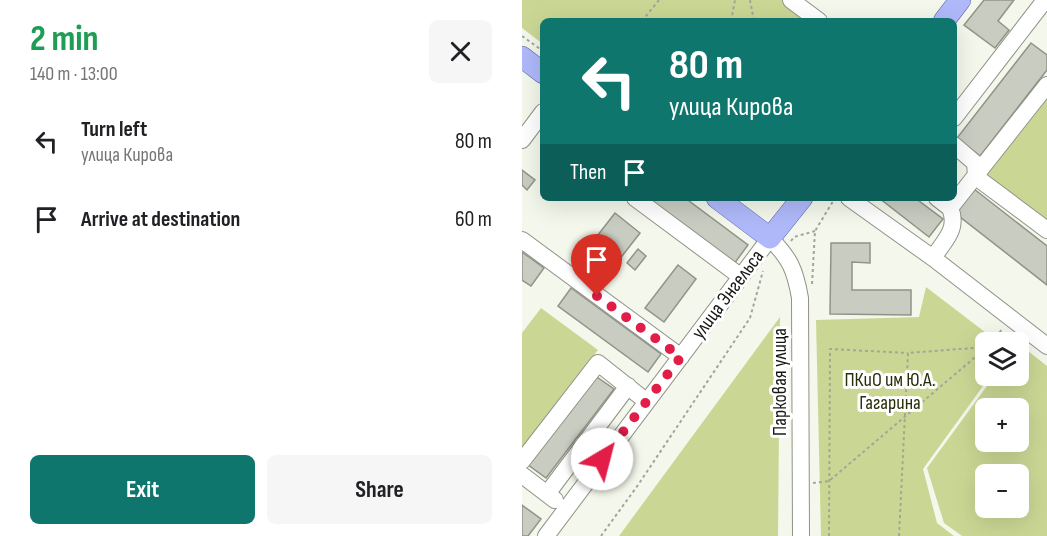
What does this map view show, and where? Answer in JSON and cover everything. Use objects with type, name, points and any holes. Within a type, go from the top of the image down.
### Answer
[{"type":"main road","points":[[946,18],[960,0]]},
{"type":"main road","points":[[522,57],[540,70]]},
{"type":"main road","points":[[721,201],[770,238]]},
{"type":"main road","name":"улица Энгельса","points":[[770,238],[800,201]]},
{"type":"street","points":[[791,0],[815,18]]},
{"type":"street","points":[[957,114],[1045,0]]},
{"type":"street","points":[[957,192],[976,177],[1047,85]]},
{"type":"street","points":[[522,140],[536,120]]},
{"type":"street","points":[[957,148],[975,163],[976,177],[1047,230]]},
{"type":"street","points":[[639,201],[740,276]]},
{"type":"street","points":[[853,201],[933,258],[1047,346]]},
{"type":"street","points":[[933,258],[951,233],[955,220],[944,203]]},
{"type":"street","name":"улица Энгельса","points":[[546,536],[770,238]]},
{"type":"street","name":"Парковая улица","points":[[770,238],[787,256],[797,279],[800,298],[801,536]]},
{"type":"street","points":[[522,240],[681,357]]},
{"type":"street","points":[[522,461],[598,363],[646,401]]},
{"type":"street","points":[[547,494],[628,386]]},
{"type":"street","points":[[584,446],[602,459]]},
{"type":"street","points":[[522,475],[566,509]]},
{"type":"path","points":[[644,18],[659,0]]},
{"type":"path","points":[[732,18],[735,0]]},
{"type":"path","points":[[750,0],[753,18]]},
{"type":"path","points":[[794,237],[815,231]]},
{"type":"path","points":[[601,536],[750,318],[763,270]]},
{"type":"path","points":[[829,536],[830,350],[908,353],[975,348]]},
{"type":"path","points":[[899,536],[908,353]]},
{"type":"path","points":[[812,483],[829,481],[975,356]]},
{"type":"green space","points":[[522,0],[782,0],[805,18],[540,18],[540,42],[522,28]]},
{"type":"green space","points":[[1047,94],[1047,219],[985,173]]},
{"type":"green space","name":"ПКиО им Ю.А. Гагарина","points":[[926,287],[985,332],[975,332],[975,386],[983,386],[923,469],[937,523],[954,536],[821,536],[816,320],[919,317]]},
{"type":"green space","points":[[541,308],[598,350],[522,450],[522,333]]},
{"type":"green space","points":[[780,317],[778,536],[619,536]]},
{"type":"green space","points":[[1029,352],[1047,366],[1047,536],[962,536],[944,523],[927,468],[975,402],[975,452],[1029,452],[1029,398],[978,398],[987,386],[1029,386]]},
{"type":"building","points":[[984,0],[1014,0],[998,21],[1009,30],[995,48],[964,25]]},
{"type":"building","points":[[1031,43],[1047,55],[1047,70],[980,156],[957,138]]},
{"type":"building","points":[[522,170],[535,180],[527,190],[522,185]]},
{"type":"building","points":[[974,189],[1047,246],[1047,285],[955,213]]},
{"type":"building","points":[[648,201],[689,201],[748,245],[734,264]]},
{"type":"building","points":[[883,201],[919,201],[943,219],[929,237]]},
{"type":"building","points":[[615,213],[640,233],[612,269],[587,249]]},
{"type":"building","points":[[831,243],[870,243],[870,263],[852,262],[852,290],[911,290],[911,315],[830,314]]},
{"type":"building","points":[[638,249],[646,256],[635,270],[627,263]]},
{"type":"building","points":[[522,252],[544,268],[531,286],[522,280]]},
{"type":"building","points":[[678,265],[696,279],[664,322],[645,308]]},
{"type":"building","points":[[571,288],[661,354],[648,372],[558,306]]},
{"type":"building","points":[[594,375],[614,389],[546,478],[527,464]]},
{"type":"building","points":[[522,505],[541,519],[528,536],[522,536]]},
{"type":"route","points":[[597,296],[681,357],[602,459]]}]
